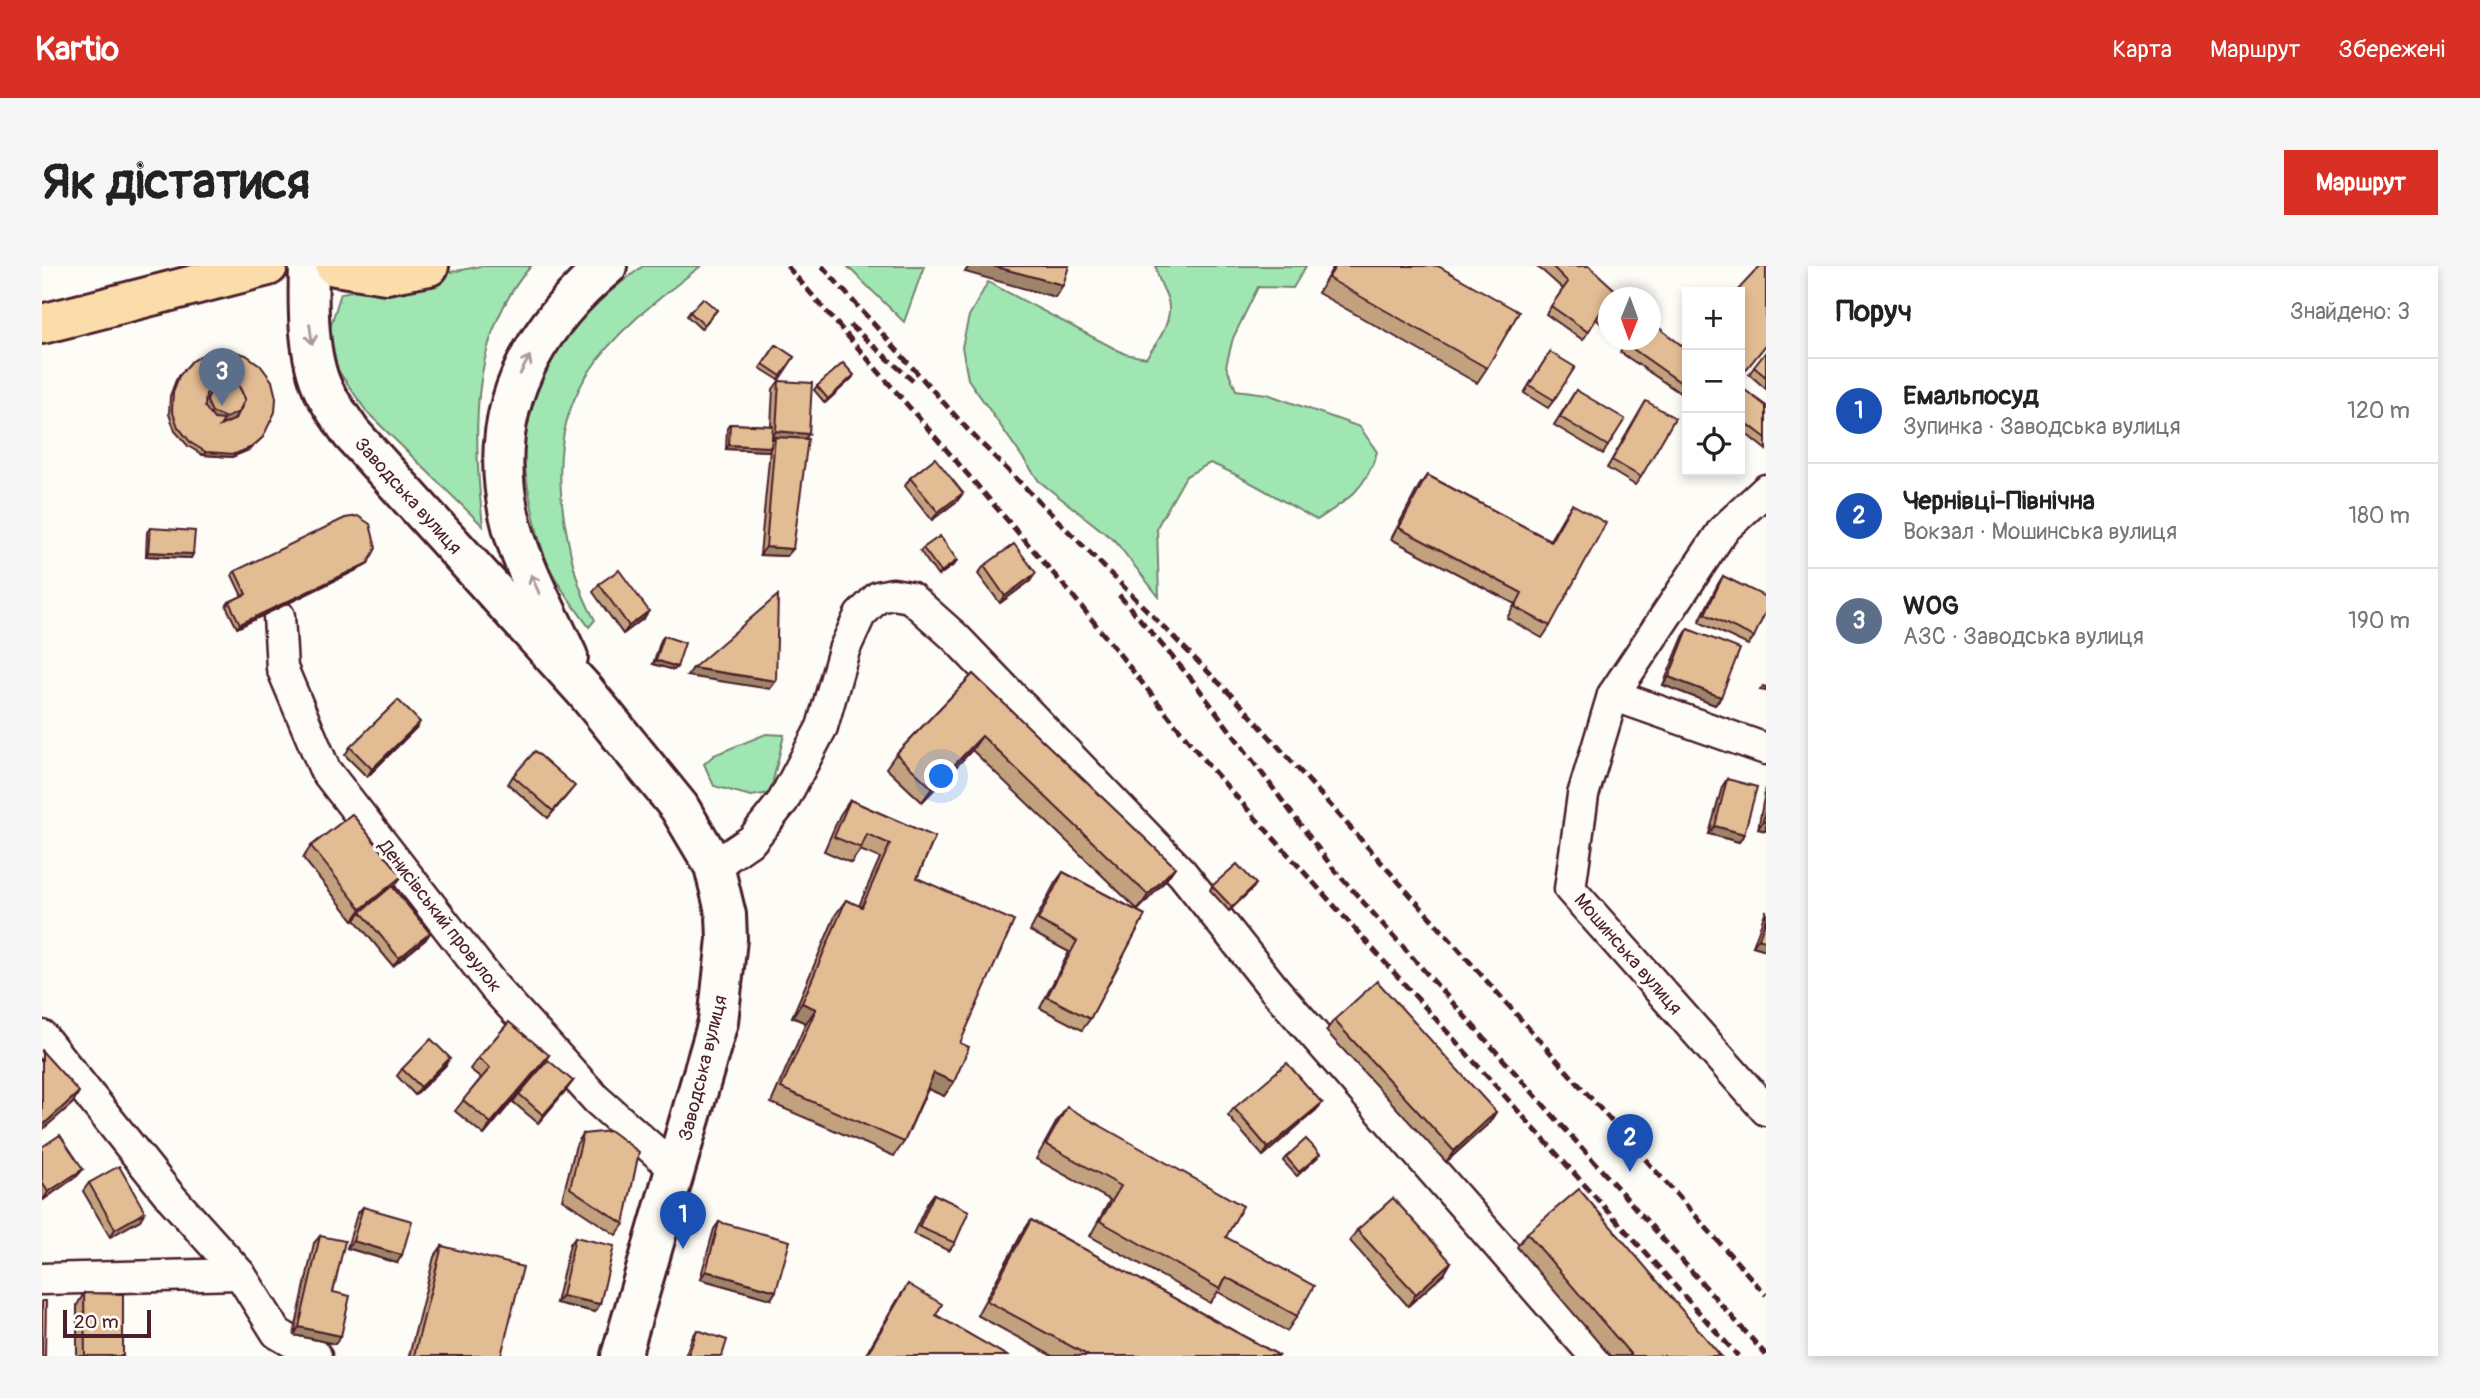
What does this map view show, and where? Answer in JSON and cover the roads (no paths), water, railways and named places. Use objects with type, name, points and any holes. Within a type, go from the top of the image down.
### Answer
[{"type":"highway","points":[[42,324],[268,266]]},
{"type":"highway","points":[[335,266],[386,274],[429,266]]},
{"type":"main road","name":"Заводська вулиця","points":[[309,266],[308,305],[312,340],[323,389],[351,433],[584,690],[679,807],[714,866],[726,915],[724,982],[718,1022],[621,1356]]},
{"type":"main road","name":"Заводська вулиця","points":[[584,690],[520,549],[506,490],[505,436],[512,395],[521,369],[541,336],[607,266]]},
{"type":"street","name":"Мошинська вулиця","points":[[1764,495],[1723,530],[1613,695],[1583,795],[1570,889],[1765,1107]]},
{"type":"street","points":[[714,866],[752,840],[783,801],[822,727],[844,650],[860,615],[877,597],[893,594],[910,597],[954,638],[1182,873],[1275,990],[1595,1356]]},
{"type":"street","name":"Денисівський провулок","points":[[279,617],[282,668],[325,770],[495,988],[597,1100],[676,1170]]},
{"type":"street","points":[[1613,695],[1766,748]]},
{"type":"street","points":[[42,1036],[160,1184],[240,1274],[277,1333],[316,1356]]},
{"type":"street","points":[[42,1279],[240,1274]]},
{"type":"railway","points":[[787,266],[1073,596],[1207,764],[1738,1356]]},
{"type":"railway","points":[[822,266],[969,431],[1243,707],[1766,1295]]},
{"type":"railway","points":[[850,325],[913,381]]},
{"type":"railway","points":[[1119,595],[1193,681],[1332,867],[1766,1355]]},
{"type":"place","name":"WOG","points":[[222,406]]},
{"type":"place","name":"Чернівці-Північна","points":[[1630,1172]]},
{"type":"place","name":"Емальпосуд","points":[[683,1249]]}]
